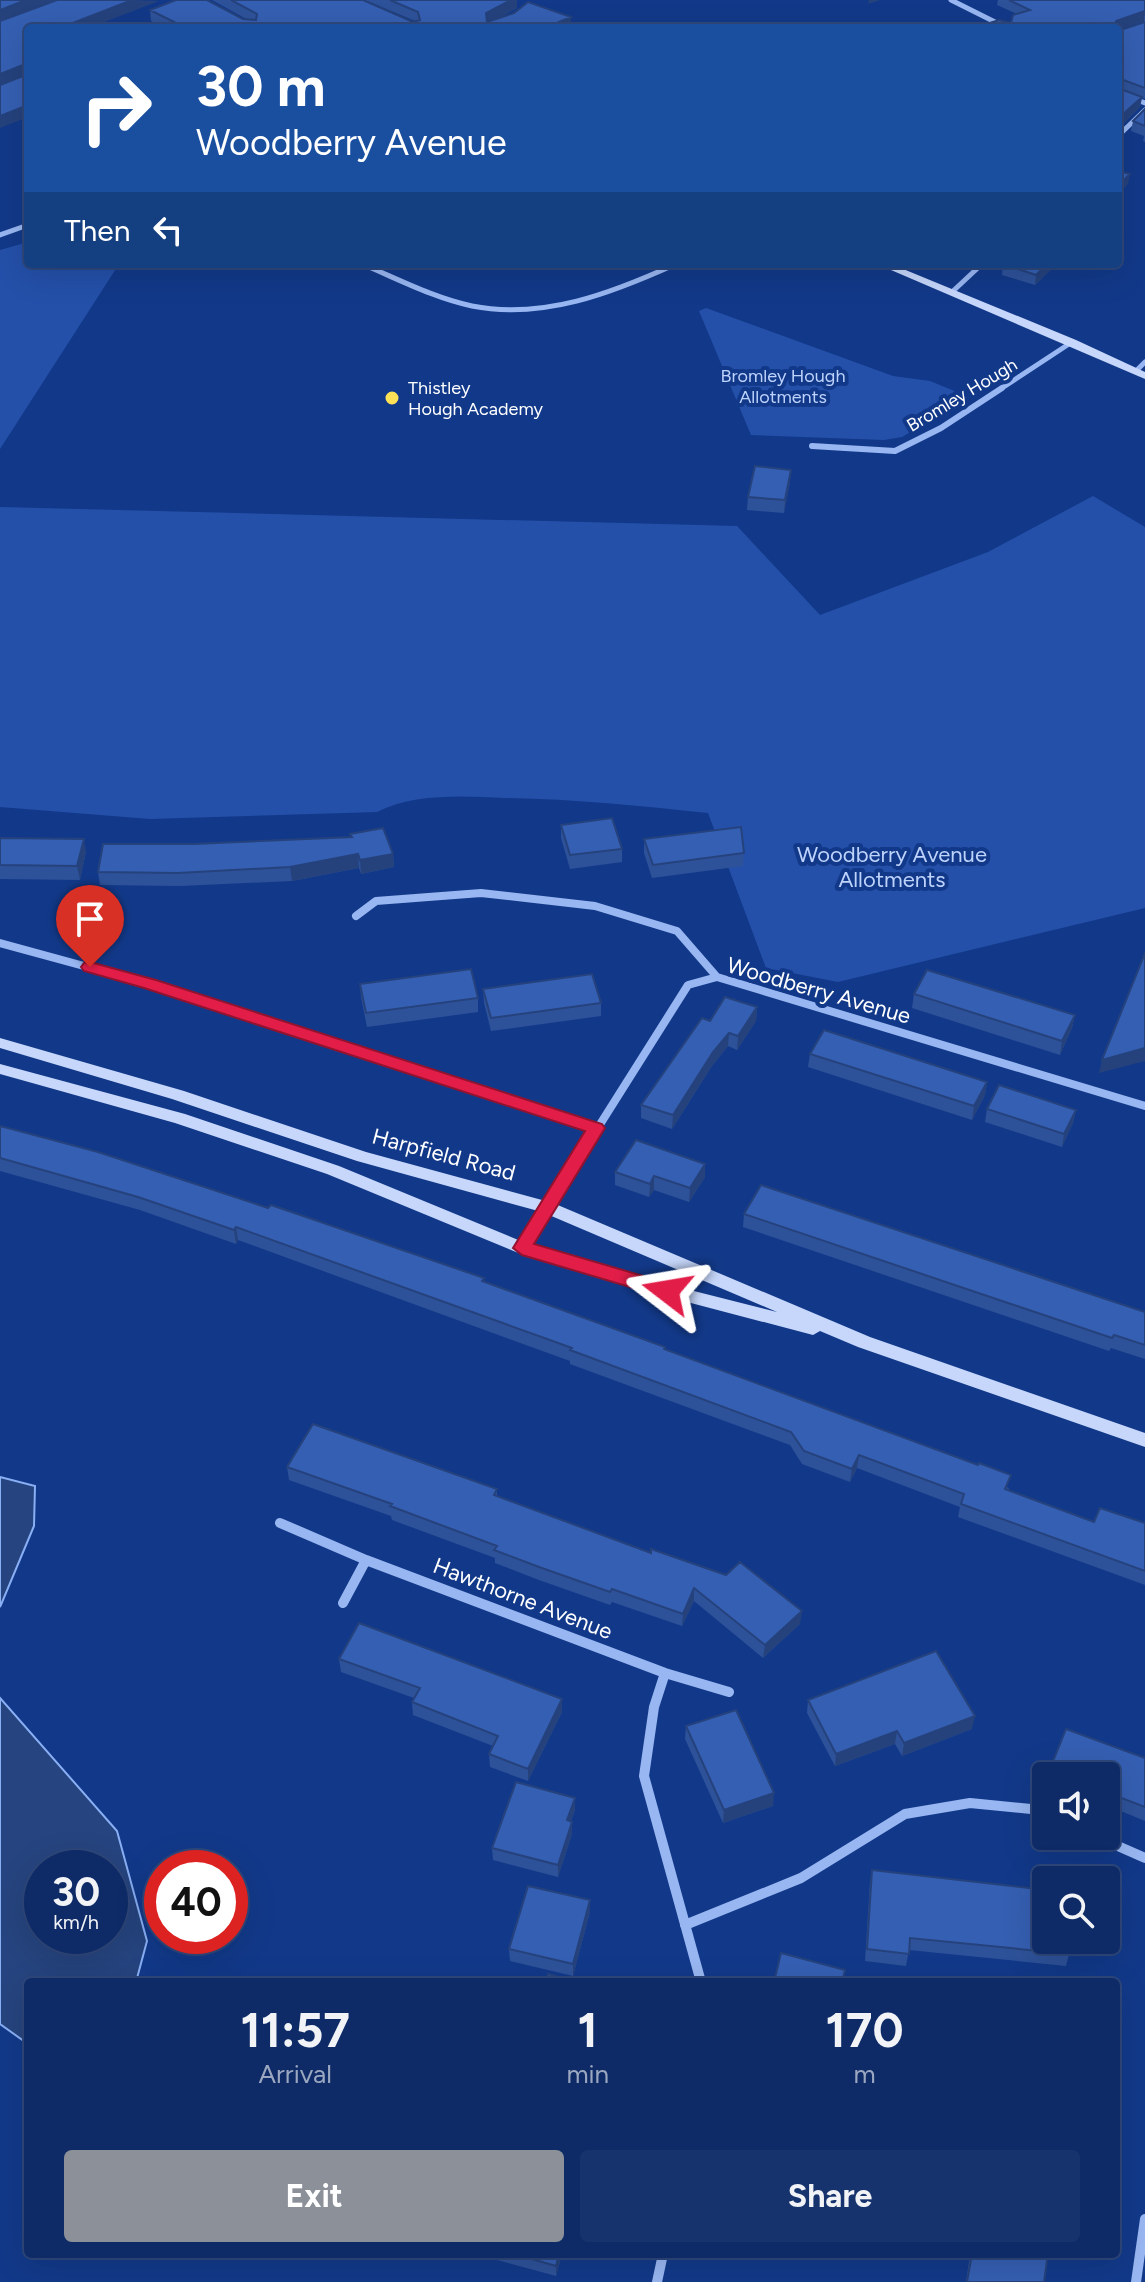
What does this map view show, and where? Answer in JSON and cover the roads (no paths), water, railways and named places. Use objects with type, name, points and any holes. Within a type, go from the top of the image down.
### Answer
[{"type":"street","points":[[951,0],[999,24]]},
{"type":"street","points":[[1122,94],[1145,103]]},
{"type":"street","points":[[1122,132],[1145,110]]},
{"type":"street","points":[[0,235],[24,226]]},
{"type":"street","points":[[372,268],[457,302],[512,310],[557,305],[602,294],[666,268]]},
{"type":"street","points":[[892,268],[1072,342],[1140,374],[1145,362]]},
{"type":"street","points":[[952,292],[978,268]]},
{"type":"street","name":"Bromley Hough","points":[[812,446],[895,451],[941,428],[1072,342]]},
{"type":"street","points":[[356,916],[376,901],[481,893],[595,906],[677,931],[717,977]]},
{"type":"street","points":[[0,943],[150,984],[596,1128]]},
{"type":"street","name":"Woodberry Avenue","points":[[522,1248],[688,985],[717,977],[1145,1106]]},
{"type":"street","name":"Harpfield Road","points":[[0,1043],[178,1095],[363,1157],[547,1207],[864,1342],[1145,1440]]},
{"type":"street","name":"Harpfield Road","points":[[0,1069],[179,1118],[333,1170],[522,1248],[615,1277],[864,1342]]},
{"type":"street","name":"Hawthorne Avenue","points":[[280,1523],[366,1560],[665,1673],[729,1692]]},
{"type":"street","points":[[343,1603],[366,1560]]},
{"type":"street","points":[[665,1673],[654,1707],[644,1776],[700,1978]]},
{"type":"street","points":[[685,1925],[801,1878],[905,1814],[970,1803],[1032,1809]]},
{"type":"street","points":[[1120,1847],[1145,1858]]},
{"type":"street","points":[[1136,2282],[1145,2219]]},
{"type":"street","points":[[657,2282],[662,2258]]},
{"type":"place","name":"Thistley Hough Academy","points":[[392,398]]},
{"type":"park label","name":"Bromley Hough Allotments","points":[[783,386]]},
{"type":"park label","name":"Woodberry Avenue Allotments","points":[[892,866]]}]
